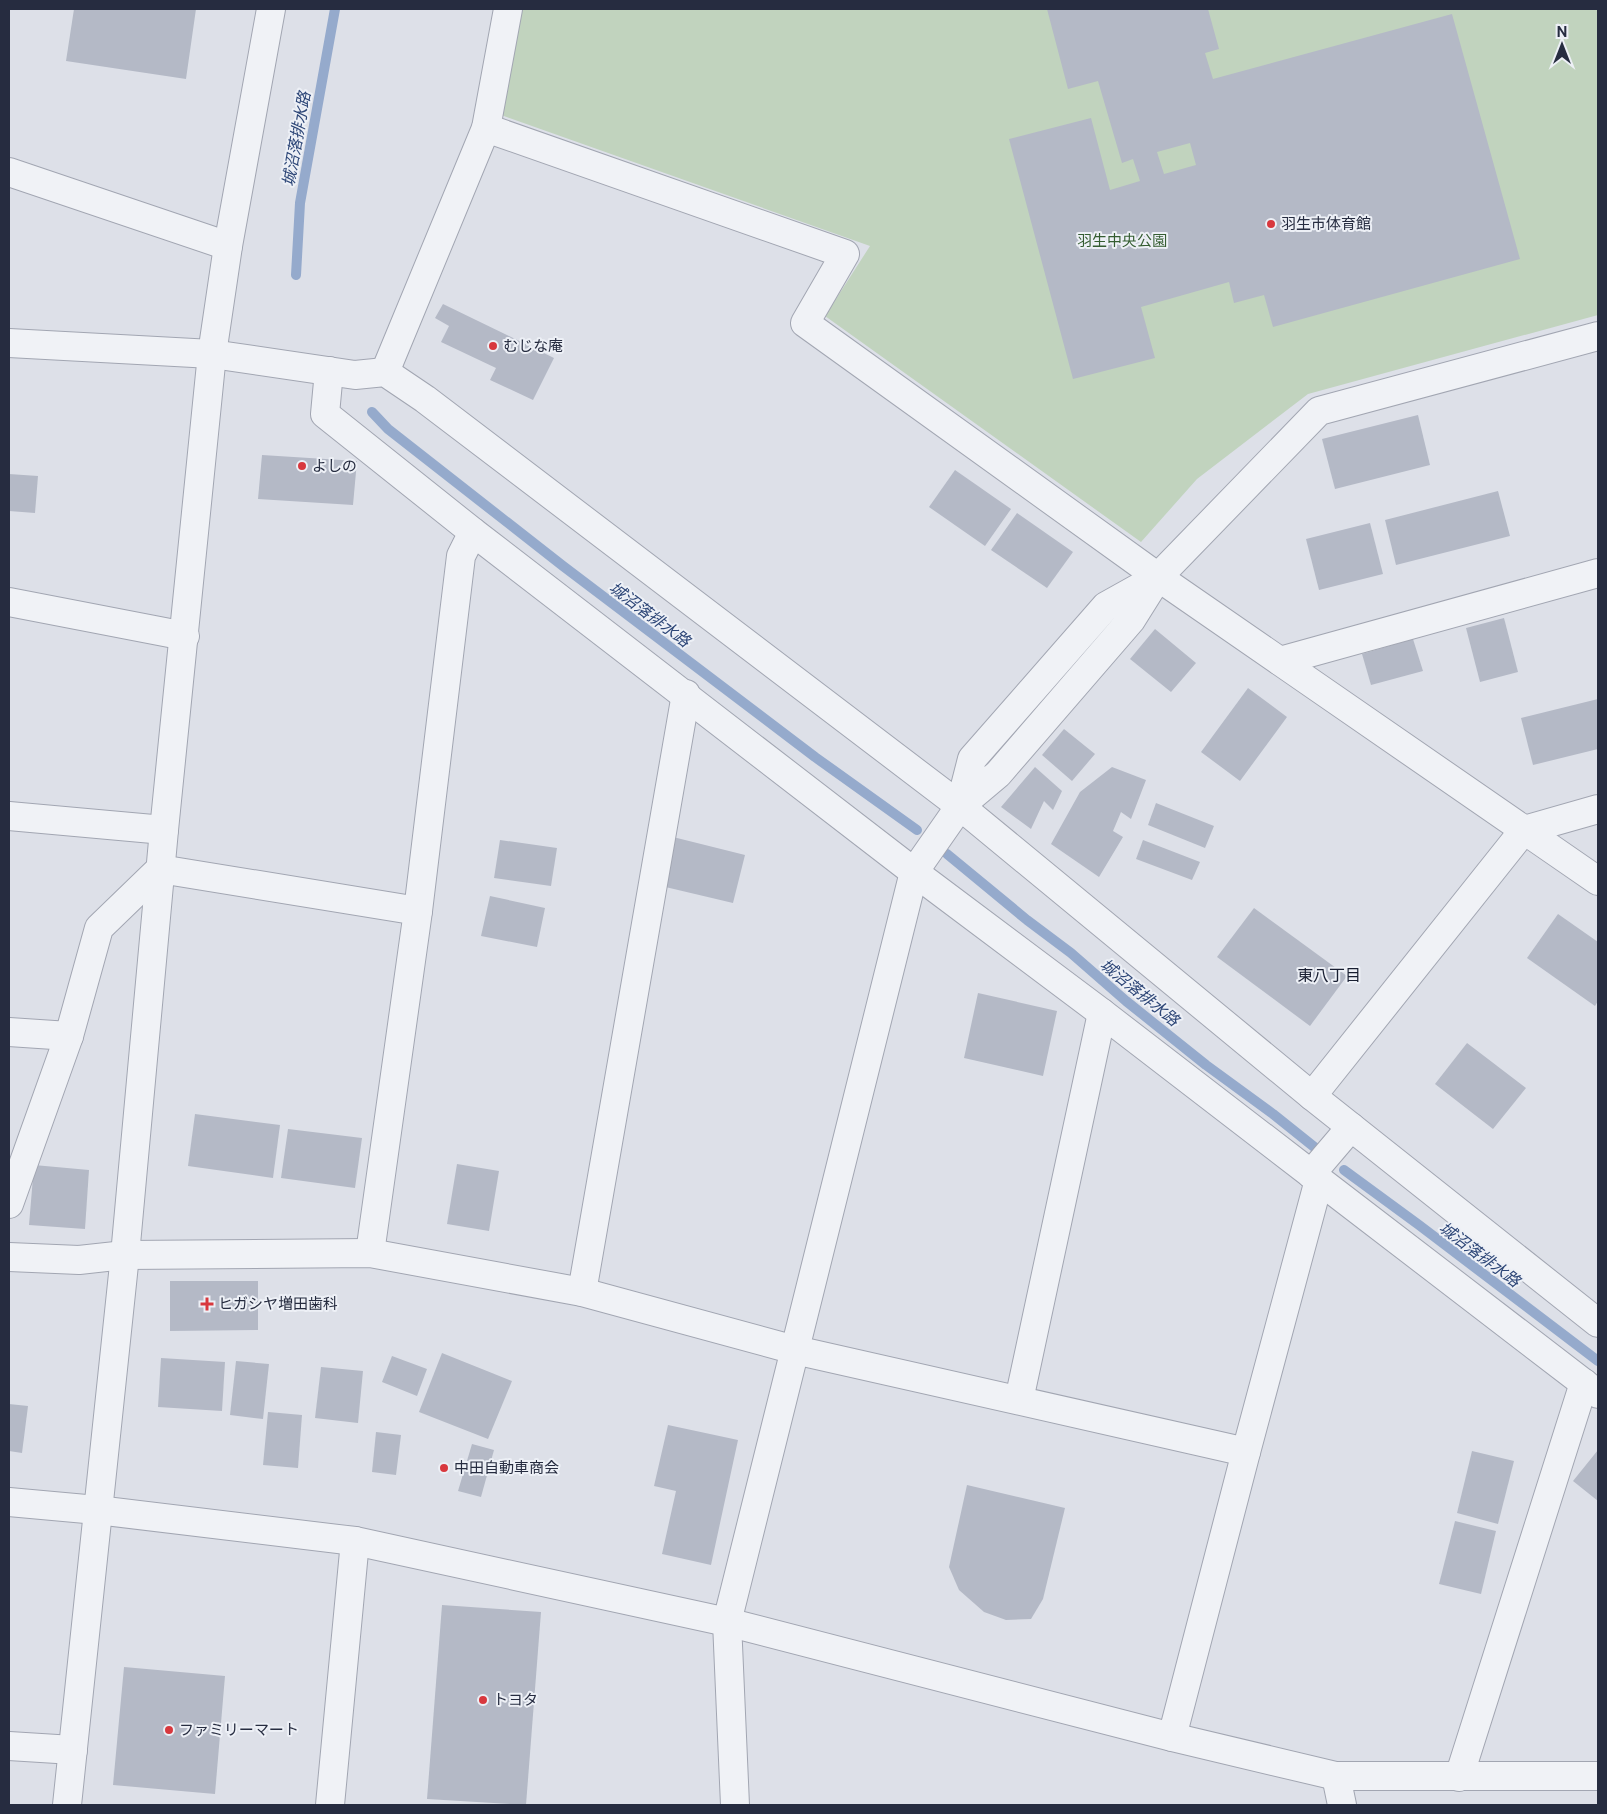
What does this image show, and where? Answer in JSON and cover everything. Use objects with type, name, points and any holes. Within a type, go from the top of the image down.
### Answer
[{"type":"street","points":[[67,1805],[125,1255],[160,870],[212,354],[228,246],[271,9]]},
{"type":"street","points":[[385,372],[486,128],[508,9]]},
{"type":"street","points":[[486,128],[845,254],[805,323],[1158,576],[1598,881]]},
{"type":"street","points":[[9,172],[228,246]]},
{"type":"street","points":[[734,1805],[727,1622],[914,872],[960,806],[972,759],[1106,606],[1158,576],[1319,411],[1598,336]]},
{"type":"street","points":[[9,343],[212,354],[355,375],[385,372],[425,399],[960,806],[1312,1096],[1598,1323]]},
{"type":"street","points":[[329,371],[325,414],[473,532],[686,694],[914,872],[1591,1388],[1460,1777]]},
{"type":"street","points":[[370,1253],[418,910],[461,556],[473,532]]},
{"type":"street","points":[[1280,661],[1598,573]]},
{"type":"street","points":[[9,602],[185,636]]},
{"type":"street","points":[[582,1292],[686,694]]},
{"type":"street","points":[[1312,1096],[1524,830],[1598,809]]},
{"type":"street","points":[[9,816],[164,830]]},
{"type":"street","points":[[160,870],[418,910]]},
{"type":"street","points":[[9,1204],[69,1036],[99,928],[160,870]]},
{"type":"street","points":[[1019,1400],[1102,1014]]},
{"type":"street","points":[[9,1032],[69,1036]]},
{"type":"street","points":[[1172,1737],[1315,1177],[1351,1127]]},
{"type":"street","points":[[9,1257],[79,1260],[125,1255],[370,1253],[582,1292],[795,1350],[1246,1452]]},
{"type":"street","points":[[9,1502],[97,1510],[355,1541],[727,1622],[1172,1737],[1336,1776],[1598,1776]]},
{"type":"street","points":[[330,1805],[355,1541]]},
{"type":"street","points":[[9,1746],[73,1750]]},
{"type":"street","points":[[1336,1776],[1342,1805]]},
{"type":"green space","name":"羽生中央公園","points":[[521,9],[1598,9],[1598,315],[1308,394],[1197,479],[1141,542],[825,316],[870,246],[501,115]]},
{"type":"building","points":[[74,9],[196,9],[186,79],[66,61]]},
{"type":"building","name":"羽生市体育館","points":[[1047,9],[1208,9],[1219,49],[1205,53],[1213,79],[1452,14],[1520,259],[1273,327],[1264,295],[1234,303],[1229,282],[1141,307],[1155,358],[1073,379],[1009,139],[1091,118],[1110,190],[1140,181],[1133,159],[1122,163],[1098,81],[1068,89]],"holes":[[[1190,143],[1196,165],[1164,174],[1157,152]]]},
{"type":"building","points":[[443,304],[554,358],[533,400],[490,380],[496,368],[441,342],[449,326],[435,318]]},
{"type":"building","points":[[1418,415],[1430,465],[1335,489],[1322,439]]},
{"type":"building","points":[[262,455],[357,461],[353,505],[258,499]]},
{"type":"building","points":[[955,470],[1011,509],[985,546],[929,507]]},
{"type":"building","points":[[9,474],[38,476],[35,513],[9,511]]},
{"type":"building","points":[[1498,491],[1510,536],[1396,565],[1385,520]]},
{"type":"building","points":[[1017,513],[1073,552],[1047,588],[991,550]]},
{"type":"building","points":[[1370,523],[1383,574],[1319,590],[1306,539]]},
{"type":"building","points":[[1504,618],[1518,672],[1480,682],[1466,628]]},
{"type":"building","points":[[1155,629],[1196,663],[1171,692],[1130,659]]},
{"type":"building","points":[[1413,639],[1423,671],[1371,685],[1362,654]]},
{"type":"building","points":[[1248,688],[1287,717],[1240,781],[1201,752]]},
{"type":"building","points":[[1598,699],[1598,749],[1533,765],[1521,718]]},
{"type":"building","points":[[1064,729],[1095,754],[1072,781],[1042,755]]},
{"type":"building","points":[[1035,767],[1062,791],[1053,810],[1044,801],[1031,829],[1001,807]]},
{"type":"building","points":[[1112,767],[1146,780],[1131,819],[1121,812],[1113,831],[1123,837],[1099,877],[1051,844],[1080,792]]},
{"type":"building","points":[[1156,803],[1214,826],[1205,848],[1148,825]]},
{"type":"building","points":[[669,836],[745,855],[733,903],[657,885]]},
{"type":"building","points":[[500,840],[557,848],[551,886],[494,878]]},
{"type":"building","points":[[1143,840],[1200,862],[1192,880],[1136,859]]},
{"type":"building","points":[[490,896],[545,908],[537,947],[481,936]]},
{"type":"building","points":[[1254,908],[1347,976],[1310,1026],[1217,957]]},
{"type":"building","points":[[1558,914],[1598,942],[1598,1001],[1595,1006],[1527,958]]},
{"type":"building","points":[[978,993],[1057,1011],[1043,1076],[964,1058]]},
{"type":"building","points":[[1467,1043],[1526,1088],[1493,1129],[1435,1084]]},
{"type":"building","points":[[195,1114],[280,1125],[273,1178],[188,1166]]},
{"type":"building","points":[[288,1129],[362,1138],[355,1188],[281,1178]]},
{"type":"building","points":[[457,1164],[499,1171],[489,1231],[447,1224]]},
{"type":"building","points":[[34,1165],[89,1170],[85,1229],[29,1225]]},
{"type":"building","points":[[170,1281],[258,1281],[258,1330],[170,1331]]},
{"type":"building","points":[[442,1353],[512,1381],[488,1439],[419,1412]]},
{"type":"building","points":[[392,1356],[427,1369],[417,1396],[382,1382]]},
{"type":"building","points":[[161,1358],[225,1362],[222,1411],[158,1407]]},
{"type":"building","points":[[236,1361],[269,1364],[263,1419],[230,1415]]},
{"type":"building","points":[[321,1367],[363,1371],[358,1423],[315,1418]]},
{"type":"building","points":[[9,1404],[28,1406],[22,1453],[9,1451]]},
{"type":"building","points":[[268,1412],[302,1415],[298,1468],[263,1465]]},
{"type":"building","points":[[668,1425],[738,1440],[711,1565],[662,1554],[676,1491],[654,1486]]},
{"type":"building","points":[[376,1432],[401,1435],[396,1475],[372,1472]]},
{"type":"building","points":[[472,1444],[494,1450],[481,1497],[458,1491]]},
{"type":"building","points":[[1598,1450],[1598,1501],[1573,1481]]},
{"type":"building","points":[[1472,1451],[1514,1461],[1498,1524],[1457,1513]]},
{"type":"building","points":[[967,1485],[1065,1508],[1043,1599],[1031,1619],[1006,1620],[984,1612],[959,1590],[949,1567]]},
{"type":"building","points":[[1455,1521],[1496,1531],[1481,1594],[1439,1584]]},
{"type":"building","points":[[442,1605],[541,1612],[526,1805],[427,1799]]},
{"type":"building","name":"ファミリーマート","points":[[124,1667],[225,1676],[215,1794],[113,1785]]},
{"type":"waterway","name":"城沼落排水路","points":[[296,275],[300,203],[335,9]]},
{"type":"waterway","name":"城沼落排水路","points":[[372,412],[388,429],[563,566],[815,757],[917,830]]},
{"type":"waterway","name":"城沼落排水路","points":[[947,854],[1027,920],[1071,953],[1126,1001],[1206,1065],[1318,1150]]},
{"type":"waterway","name":"城沼落排水路","points":[[1344,1170],[1598,1361]]},
{"type":"place","name":"羽生市体育館","points":[[1271,224]]},
{"type":"place","name":"むじな庵","points":[[493,346]]},
{"type":"place","name":"よしの","points":[[302,466]]},
{"type":"place","name":"ヒガシヤ増田歯科","points":[[207,1304]]},
{"type":"place","name":"中田自動車商会","points":[[444,1468]]},
{"type":"place","name":"トヨタ","points":[[483,1700]]},
{"type":"place","name":"ファミリーマート","points":[[169,1730]]},
{"type":"district","name":"東八丁目","points":[[1329,975]]}]
